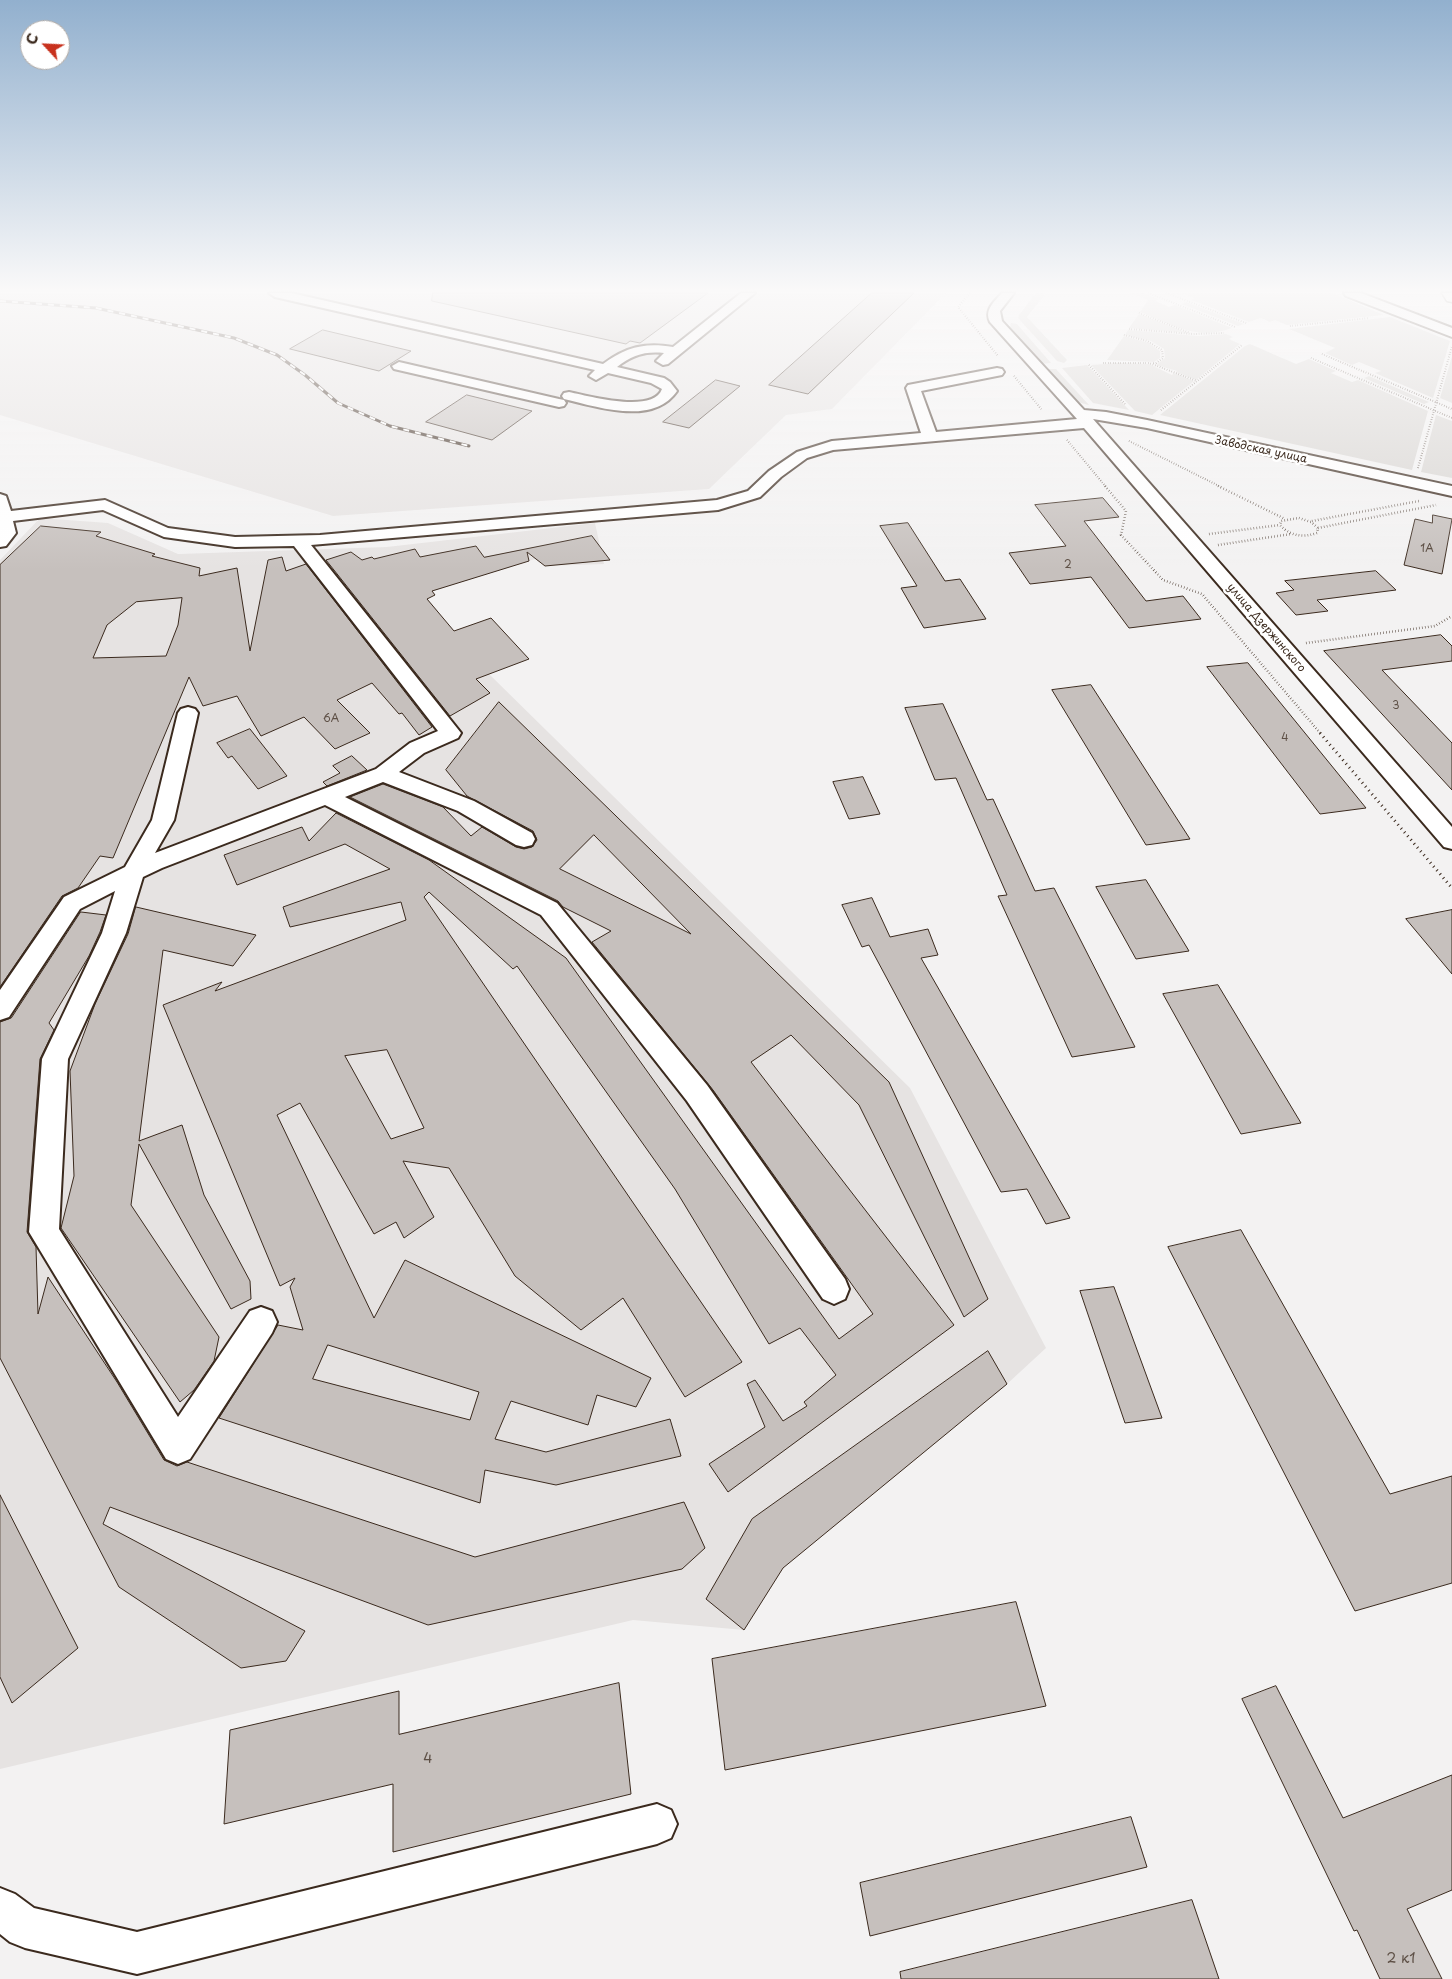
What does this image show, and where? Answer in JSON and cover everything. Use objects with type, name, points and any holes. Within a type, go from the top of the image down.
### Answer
[{"type":"street","points":[[483,385],[560,403],[649,405],[665,398],[670,391],[666,385]]},
{"type":"street","points":[[560,403],[583,385]]},
{"type":"street","points":[[923,385],[913,388],[930,436]]},
{"type":"street","points":[[1053,385],[1084,418]]},
{"type":"street","name":"Заводская улица","points":[[4,516],[105,505],[164,532],[235,542],[300,540],[718,505],[754,494],[775,474],[802,455],[832,446],[1055,426],[1084,418],[1106,416],[1452,492]]},
{"type":"street","name":"улица Дзержинского","points":[[1084,418],[1452,841]]},
{"type":"street","points":[[0,499],[8,533],[0,542]]},
{"type":"street","points":[[0,1010],[72,903],[154,862],[383,774],[417,748],[451,733],[300,540]]},
{"type":"street","points":[[188,713],[162,820],[133,872],[114,933],[55,1059],[44,1232],[178,1447],[261,1322]]},
{"type":"street","points":[[383,774],[466,806],[524,838]]},
{"type":"street","points":[[326,796],[549,909],[697,1093],[834,1289]]},
{"type":"street","points":[[0,1909],[24,1927],[137,1953],[657,1824]]},
{"type":"path","points":[[1021,385],[1126,510],[1121,535],[1162,580],[1202,594],[1452,888]]},
{"type":"path","points":[[1108,385],[1127,406]]},
{"type":"path","points":[[1147,424],[1192,385]]},
{"type":"path","points":[[1375,385],[1452,418]]},
{"type":"path","points":[[1396,385],[1452,409]]},
{"type":"path","points":[[1417,473],[1441,385]]},
{"type":"path","points":[[1127,440],[1285,518],[1293,517],[1311,522],[1318,528]]},
{"type":"path","points":[[1311,522],[1426,500]]},
{"type":"path","points":[[1318,528],[1442,504]]},
{"type":"path","points":[[1280,525],[1281,521],[1285,518]]},
{"type":"path","points":[[1280,525],[1284,530],[1292,534]]},
{"type":"path","points":[[1203,534],[1280,525]]},
{"type":"path","points":[[1214,545],[1292,534],[1312,536],[1317,533],[1318,528]]},
{"type":"path","points":[[1302,644],[1435,626],[1452,616]]},
{"type":"shaded area","points":[[0,385],[855,385],[832,409],[786,415],[709,489],[333,516],[0,415]]},
{"type":"shaded area","points":[[1062,385],[1071,385],[1089,405],[1077,402]]},
{"type":"shaded area","points":[[1077,385],[1106,385],[1129,410],[1093,403]]},
{"type":"shaded area","points":[[1110,385],[1189,385],[1152,415],[1135,411]]},
{"type":"shaded area","points":[[1197,385],[1370,385],[1428,411],[1412,470],[1160,415]]},
{"type":"shaded area","points":[[1381,385],[1391,385],[1429,402],[1424,404]]},
{"type":"shaded area","points":[[1404,385],[1437,385],[1433,398]]},
{"type":"shaded area","points":[[1444,385],[1452,385],[1452,403],[1440,398]]},
{"type":"shaded area","points":[[1436,415],[1452,421],[1452,478],[1421,472]]},
{"type":"shaded area","points":[[40,518],[108,523],[178,554],[387,547],[595,523],[604,564],[545,566],[535,559],[433,591],[435,595],[428,599],[438,611],[429,615],[910,1088],[1046,1348],[1007,1384],[783,1568],[744,1630],[633,1620],[0,1769],[0,560]]},
{"type":"building","points":[[709,385],[740,386],[689,428],[663,422]]},
{"type":"building","points":[[771,385],[817,385],[808,394]]},
{"type":"building","points":[[467,395],[532,411],[492,440],[426,422]]},
{"type":"building","points":[[1103,498],[1119,517],[1084,521],[1146,601],[1183,596],[1201,619],[1129,628],[1091,577],[1030,584],[1009,553],[1066,546],[1035,505]]},
{"type":"building","points":[[1433,515],[1452,519],[1442,574],[1404,565],[1415,519],[1432,523]]},
{"type":"building","points":[[908,523],[945,581],[960,579],[986,619],[924,628],[901,588],[917,586],[880,526]]},
{"type":"building","points":[[41,526],[101,532],[96,536],[155,554],[152,556],[200,568],[199,576],[237,568],[250,651],[268,560],[282,557],[286,571],[306,564],[432,727],[419,735],[402,713],[399,714],[372,683],[337,700],[370,733],[335,749],[304,717],[261,736],[237,696],[203,706],[189,677],[113,858],[100,856],[78,888],[62,896],[0,987],[0,565]],"holes":[[[182,598],[178,625],[166,656],[93,658],[107,625],[136,602]]]},
{"type":"building","points":[[592,536],[610,560],[545,566],[527,552],[529,561],[432,591],[435,595],[427,599],[454,631],[491,618],[529,659],[476,679],[490,693],[450,716],[326,560],[351,552],[362,560],[372,557],[374,559],[415,549],[420,557],[476,546],[484,557]]},
{"type":"building","points":[[1376,571],[1396,590],[1317,600],[1328,611],[1296,615],[1276,593],[1294,590],[1285,581]]},
{"type":"building","points":[[1441,635],[1452,646],[1452,661],[1382,670],[1452,743],[1452,790],[1324,651]]},
{"type":"building","points":[[1248,663],[1366,808],[1320,814],[1207,667]]},
{"type":"building","points":[[1091,685],[1190,839],[1146,845],[1052,690]]},
{"type":"building","points":[[499,702],[889,1082],[988,1299],[964,1317],[859,1105],[791,1035],[751,1062],[954,1325],[728,1492],[709,1464],[765,1427],[747,1384],[755,1380],[783,1421],[807,1406],[804,1402],[836,1375],[800,1328],[769,1344],[675,1189],[517,966],[513,969],[429,892],[424,897],[742,1362],[685,1397],[623,1298],[581,1330],[515,1276],[449,1168],[403,1161],[434,1217],[404,1238],[396,1222],[374,1234],[300,1103],[277,1115],[374,1318],[405,1260],[651,1378],[636,1407],[597,1395],[588,1425],[511,1401],[495,1439],[546,1452],[670,1419],[681,1456],[556,1485],[485,1470],[480,1503],[219,1418],[278,1325],[303,1330],[290,1287],[295,1278],[280,1286],[163,1005],[222,982],[215,991],[406,920],[401,902],[290,927],[283,907],[390,869],[345,844],[237,885],[224,855],[302,827],[309,841],[336,813],[429,860],[566,958],[839,1339],[873,1314],[713,1090],[592,942],[611,931],[563,907],[558,901],[350,797],[383,784],[443,807],[471,836],[482,827],[516,847],[524,849],[532,847],[537,840],[533,831],[467,796],[446,770]],"holes":[[[594,835],[691,934],[560,869]],[[387,1050],[424,1128],[391,1139],[345,1056]],[[328,1345],[479,1392],[470,1420],[313,1379]]]},
{"type":"building","points":[[943,704],[987,800],[993,799],[1035,891],[1054,888],[1135,1047],[1072,1057],[998,896],[1007,895],[956,778],[935,780],[905,708]]},
{"type":"building","points":[[250,729],[287,776],[258,789],[232,756],[228,758],[217,743]]},
{"type":"building","points":[[352,756],[367,770],[327,786],[323,782],[340,773],[333,766]]},
{"type":"building","points":[[863,777],[880,814],[849,819],[833,782]]},
{"type":"building","points":[[1146,880],[1189,951],[1136,959],[1096,887]]},
{"type":"building","points":[[872,898],[890,937],[928,929],[938,955],[921,958],[1070,1218],[1046,1224],[1027,1189],[1001,1192],[869,945],[862,947],[842,905]]},
{"type":"building","points":[[136,907],[256,935],[233,966],[163,950],[139,1141],[182,1125],[204,1195],[250,1281],[251,1299],[231,1309],[139,1144],[131,1205],[219,1337],[214,1361],[194,1390],[180,1402],[61,1228],[74,1176],[70,1071],[95,1004],[128,934]]},
{"type":"building","points":[[1452,910],[1452,974],[1406,919]]},
{"type":"building","points":[[81,912],[106,915],[89,956],[49,1023],[54,1030],[40,1059],[27,1232],[36,1247],[38,1314],[48,1277],[117,1382],[164,1460],[177,1466],[187,1462],[475,1557],[684,1502],[705,1548],[682,1569],[428,1625],[110,1507],[103,1524],[305,1631],[286,1661],[241,1668],[119,1587],[0,1358],[0,1022],[11,1018]]},
{"type":"building","points":[[1218,985],[1301,1123],[1241,1134],[1163,994]]},
{"type":"building","points":[[1241,1230],[1390,1494],[1452,1476],[1452,1583],[1355,1611],[1168,1247]]},
{"type":"building","points":[[1114,1287],[1162,1418],[1125,1423],[1080,1291]]},
{"type":"building","points":[[988,1351],[1007,1384],[783,1568],[744,1630],[706,1599],[752,1519]]},
{"type":"building","points":[[0,1495],[78,1648],[12,1703],[0,1677]]},
{"type":"building","points":[[1016,1602],[1046,1706],[725,1770],[712,1659]]},
{"type":"building","points":[[619,1683],[631,1794],[393,1852],[393,1784],[224,1824],[230,1730],[399,1691],[399,1734]]},
{"type":"building","points":[[1276,1686],[1343,1818],[1452,1775],[1452,1890],[1407,1909],[1442,1979],[1380,1979],[1357,1930],[1354,1931],[1242,1699]]},
{"type":"building","points":[[1131,1817],[1147,1867],[870,1936],[860,1883]]},
{"type":"building","points":[[1192,1900],[1219,1979],[901,1979],[900,1972]]},
{"type":"railway","points":[[317,385],[338,403],[390,426],[469,446]]}]
